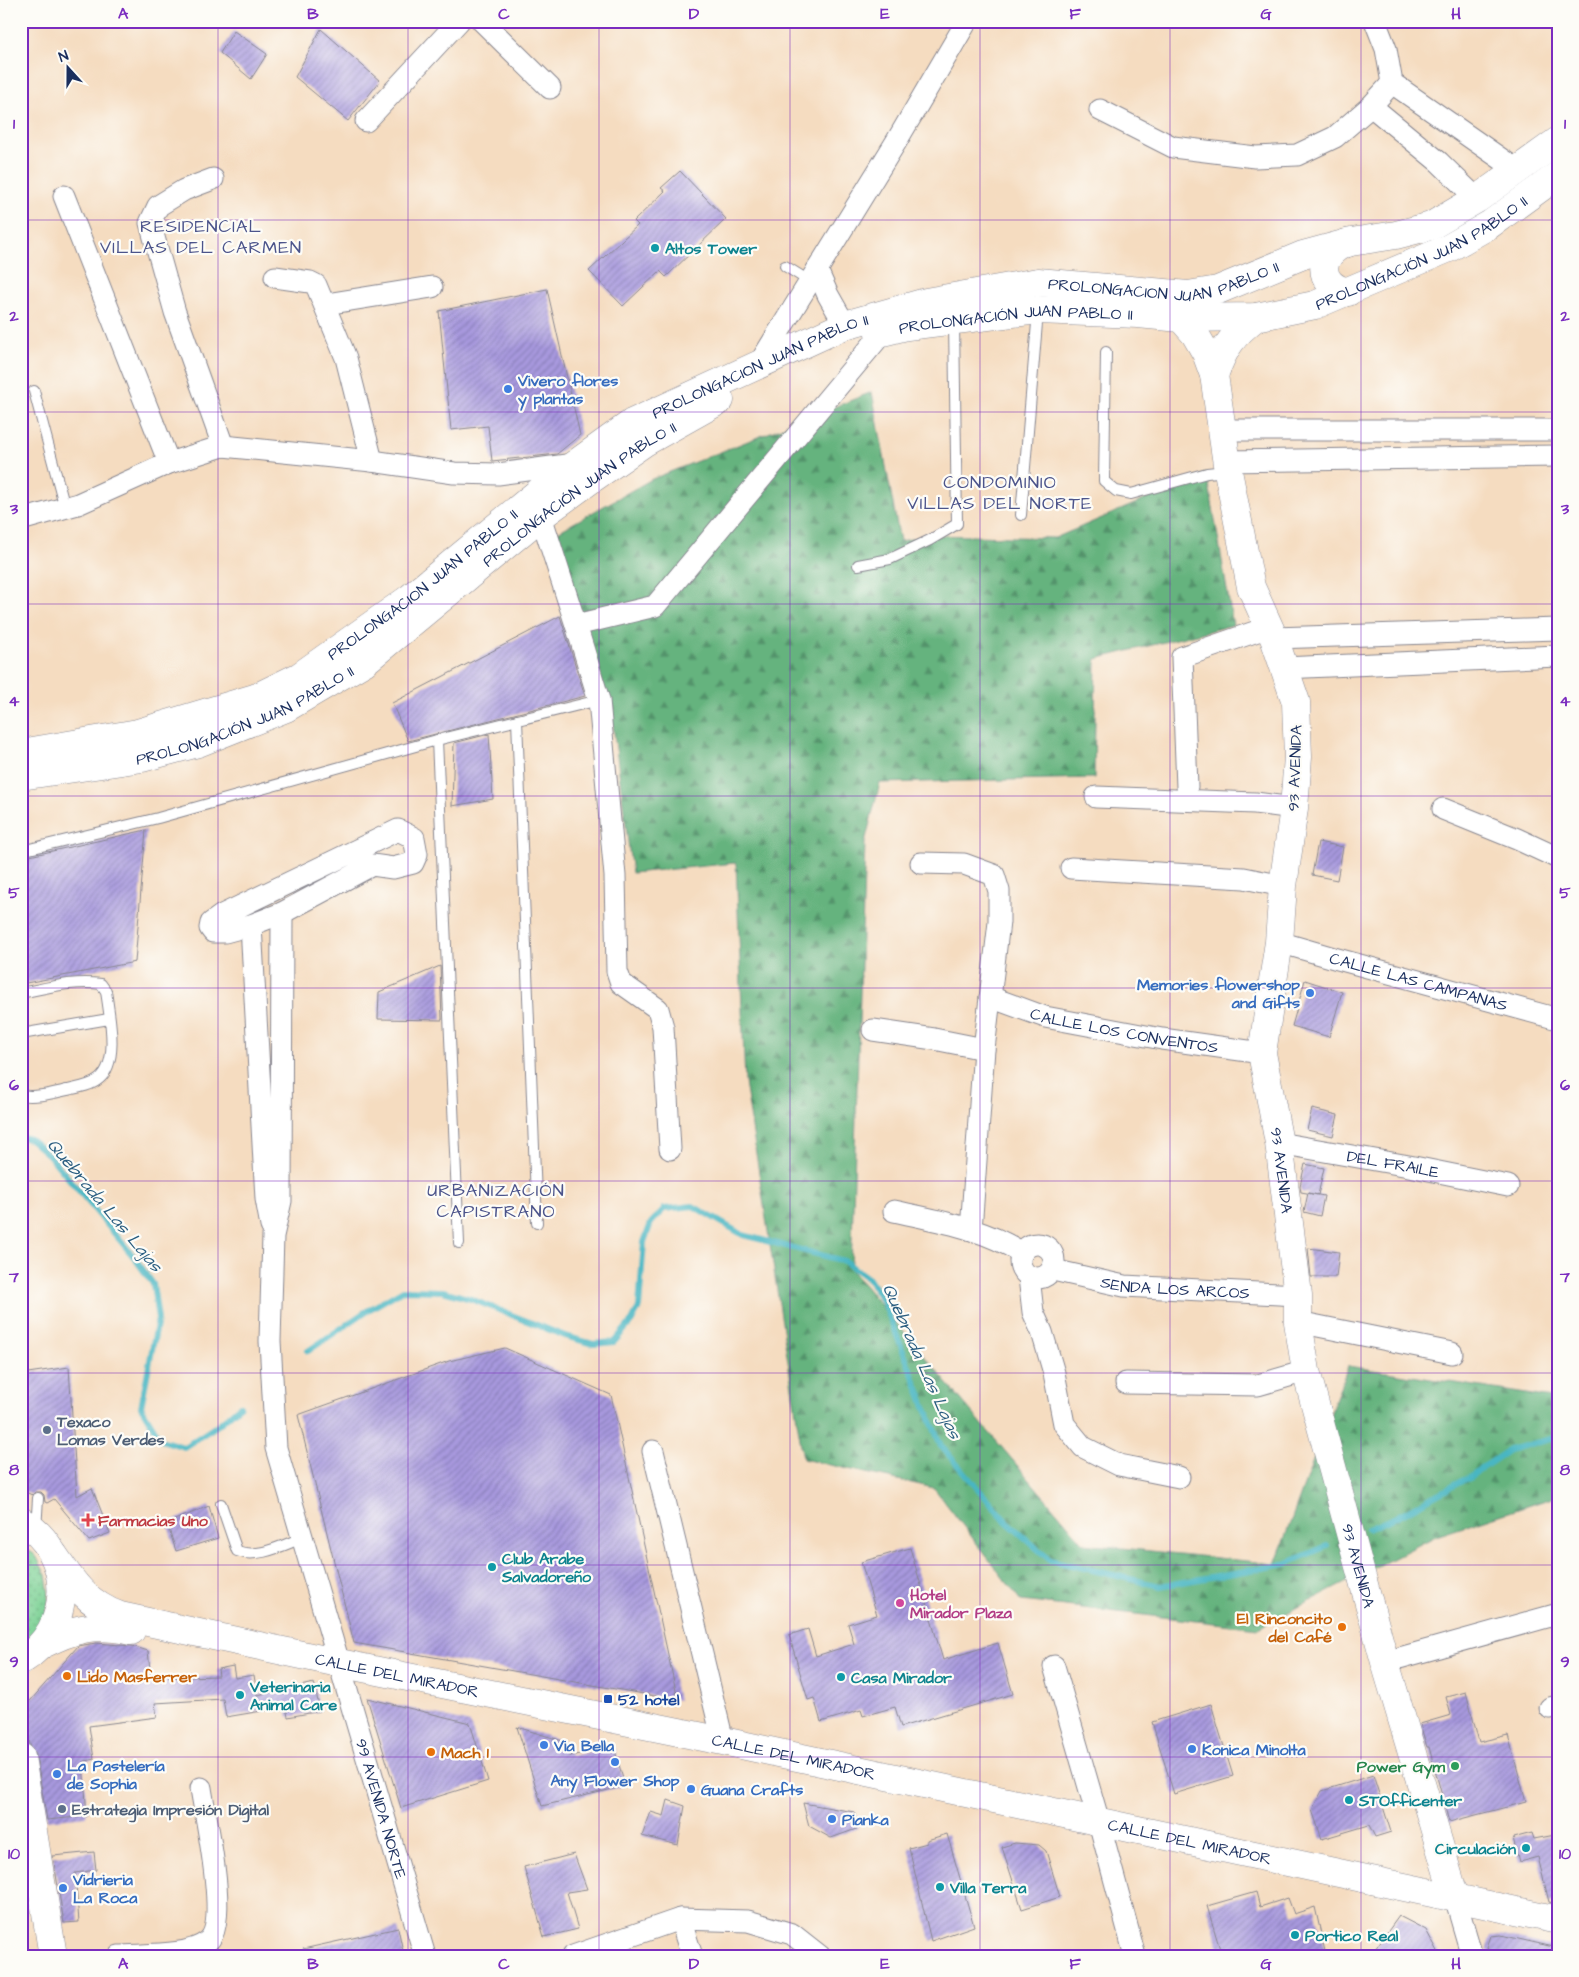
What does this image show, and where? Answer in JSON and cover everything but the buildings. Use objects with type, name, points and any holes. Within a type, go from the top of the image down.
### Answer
[{"type":"main road","name":"PROLONGACION JUAN PABLO II","points":[[21,752],[138,733],[255,698],[300,676],[410,598],[574,464],[632,423],[845,325],[926,302],[1038,282],[1188,295],[1218,290],[1303,254],[1431,226],[1477,199],[1558,141]]},
{"type":"main road","name":"PROLONGACIÓN JUAN PABLO II","points":[[21,776],[142,758],[198,743],[286,708],[364,662],[541,516],[646,442],[739,390],[850,342],[884,331],[908,326],[1038,310],[1138,314],[1181,318],[1256,318],[1315,305],[1463,241],[1489,225],[1558,175]]},
{"type":"main road","points":[[1348,292],[1338,290],[1329,283],[1325,274],[1324,263],[1329,253],[1337,247],[1351,242]]},
{"type":"main road","name":"93 AVENIDA","points":[[1181,318],[1195,334],[1206,353],[1214,374],[1228,466],[1250,587],[1271,633],[1296,702],[1298,757],[1294,808],[1283,886],[1279,942],[1262,1053],[1279,1143],[1306,1371],[1385,1662],[1457,1904]]},
{"type":"main road","name":"93 AVENIDA","points":[[1214,374],[1222,352],[1237,332],[1256,318]]},
{"type":"main road","name":"CALLE DEL MIRADOR","points":[[28,1526],[53,1554],[85,1596],[106,1611],[120,1616],[341,1669],[1457,1904],[1558,1920]]},
{"type":"main road","points":[[26,1657],[54,1627],[60,1607],[60,1574],[53,1554]]},
{"type":"main road","name":"CALLE DEL MIRADOR","points":[[26,1657],[67,1632],[104,1626],[723,1741],[1101,1829]]},
{"type":"main road","points":[[21,1757],[53,1956]]},
{"type":"main road","name":"CALLE DEL MIRADOR","points":[[1457,1904],[1558,1932]]},
{"type":"street","points":[[366,121],[459,21]]},
{"type":"street","points":[[482,21],[550,88]]},
{"type":"street","points":[[759,364],[896,142],[967,21]]},
{"type":"street","points":[[1375,21],[1386,49],[1392,83],[1517,170]]},
{"type":"street","points":[[1100,110],[1173,146],[1255,157],[1297,155],[1335,137],[1371,106],[1392,83]]},
{"type":"street","points":[[1371,106],[1439,162],[1477,199]]},
{"type":"street","points":[[213,179],[184,190],[158,206],[150,223],[175,312],[223,446]]},
{"type":"street","points":[[64,196],[168,464]]},
{"type":"street","points":[[813,276],[828,295],[845,325]]},
{"type":"street","points":[[275,277],[310,282],[316,285],[326,304],[346,358],[372,461]]},
{"type":"street","points":[[326,304],[432,287]]},
{"type":"street","points":[[576,626],[655,606],[884,331]]},
{"type":"street","points":[[1222,430],[1558,430]]},
{"type":"street","points":[[21,520],[78,504],[168,464],[223,446],[372,461],[454,473],[498,474],[574,464]]},
{"type":"street","points":[[1228,466],[1558,456]]},
{"type":"street","points":[[541,516],[600,700],[615,876],[617,971],[621,983],[658,1009],[663,1027],[670,1149]]},
{"type":"street","points":[[1187,787],[1182,657],[1271,633],[1558,628]]},
{"type":"street","points":[[1283,668],[1558,656]]},
{"type":"street","points":[[1096,797],[1255,803],[1294,808]]},
{"type":"street","points":[[1443,809],[1558,858]]},
{"type":"street","points":[[398,830],[414,838],[416,854],[412,863],[393,868],[372,865],[282,913],[251,925],[224,932],[213,932],[210,928],[211,923],[222,915],[398,830]]},
{"type":"street","points":[[921,863],[964,864],[994,875],[999,891],[999,922],[984,1049],[971,1230]]},
{"type":"street","points":[[1071,868],[1244,878],[1283,886]]},
{"type":"street","points":[[273,1236],[281,1201],[282,913]]},
{"type":"street","points":[[251,925],[266,1200],[273,1236]]},
{"type":"street","name":"CALLE LAS CAMPANAS","points":[[1279,942],[1558,1020]]},
{"type":"street","name":"CALLE LOS CONVENTOS","points":[[990,997],[1045,1017],[1162,1039],[1262,1053]]},
{"type":"street","points":[[873,1030],[984,1049]]},
{"type":"street","name":"DEL FRAILE","points":[[1279,1143],[1508,1186]]},
{"type":"street","points":[[894,1210],[971,1230],[1007,1243],[1022,1253]]},
{"type":"street","name":"99 AVENIDA NORTE","points":[[273,1236],[270,1341],[276,1448],[425,1956]]},
{"type":"street","points":[[1029,1276],[1042,1278],[1053,1270],[1054,1257],[1046,1246],[1039,1244],[1026,1248],[1022,1253],[1021,1266],[1029,1276],[1033,1312],[1042,1332],[1054,1373],[1064,1424],[1083,1447],[1119,1465],[1179,1477]]},
{"type":"street","name":"SENDA LOS ARCOS","points":[[1053,1270],[1124,1286],[1298,1309],[1452,1353]]},
{"type":"street","points":[[1126,1384],[1258,1385],[1306,1371]]},
{"type":"street","points":[[653,1451],[723,1741]]},
{"type":"street","points":[[1385,1662],[1558,1614]]},
{"type":"street","points":[[1054,1666],[1135,1956]]},
{"type":"street","points":[[119,1956],[188,1951],[209,1941],[217,1926],[218,1898],[201,1788]]},
{"type":"street","name":"93 AVENIDA","points":[[1457,1904],[1472,1956]]},
{"type":"street","points":[[573,1956],[680,1919],[748,1922],[792,1934],[820,1956]]},
{"type":"street","points":[[680,1919],[692,1956]]},
{"type":"lane","points":[[785,266],[813,276]]},
{"type":"lane","points":[[1022,515],[1038,310]]},
{"type":"lane","points":[[858,565],[890,559],[930,540],[957,524],[954,320]]},
{"type":"lane","points":[[1106,352],[1104,481],[1116,491],[1131,494],[1228,466]]},
{"type":"lane","points":[[34,391],[65,508]]},
{"type":"lane","points":[[21,851],[158,818],[437,740],[600,700]]},
{"type":"lane","points":[[517,720],[537,1223]]},
{"type":"lane","points":[[437,740],[459,1243]]},
{"type":"lane","points":[[21,993],[70,984],[88,982],[100,984],[106,991],[112,1049],[107,1071],[99,1080],[68,1090],[40,1095],[21,1095]]},
{"type":"lane","points":[[21,1034],[109,1019]]},
{"type":"lane","points":[[28,1526],[38,1498]]},
{"type":"lane","points":[[221,1504],[238,1551],[247,1555],[260,1553],[302,1538]]},
{"type":"green space","points":[[872,392],[900,541],[932,535],[1055,538],[1207,473],[1233,625],[1096,659],[1094,778],[880,783],[865,842],[851,1270],[1084,1544],[1275,1564],[1348,1366],[1558,1399],[1558,1496],[1436,1536],[1258,1628],[1021,1601],[934,1488],[803,1459],[745,1082],[736,863],[632,873],[613,725],[556,533],[652,479]]},
{"type":"green space","points":[[21,1543],[36,1556],[46,1575],[49,1595],[46,1616],[21,1648]]},
{"type":"waterway","name":"Quebrada Las Lajas","points":[[21,1137],[30,1139],[50,1156],[134,1257],[153,1284],[158,1319],[141,1407],[161,1440],[184,1447],[218,1425],[240,1406]]},
{"type":"waterway","name":"Quebrada Las Lajas","points":[[308,1351],[365,1312],[403,1290],[443,1291],[471,1299],[565,1336],[593,1344],[614,1342],[632,1321],[639,1307],[644,1242],[651,1223],[664,1209],[693,1206],[743,1235],[844,1261],[869,1279],[883,1301],[941,1446],[1006,1521],[1050,1560],[1160,1586],[1285,1564],[1327,1546]]},
{"type":"waterway","name":"Quebrada Las Lajas","points":[[1368,1529],[1396,1517],[1469,1477],[1509,1450],[1558,1437]]},
{"type":"place","name":"Altos Tower","points":[[655,248]]},
{"type":"place","name":"Vivero flores y plantas","points":[[508,389]]},
{"type":"place","name":"Memories flowershop and Gifts","points":[[1310,993]]},
{"type":"place","name":"Texaco Lomas Verdes","points":[[47,1430]]},
{"type":"place","name":"Farmacias Uno","points":[[88,1520]]},
{"type":"place","name":"Club Arabe Salvadoreño","points":[[492,1567]]},
{"type":"place","name":"Hotel Mirador Plaza","points":[[900,1603]]},
{"type":"place","name":"El Rinconcito del Café","points":[[1342,1627]]},
{"type":"place","name":"Lido Masferrer","points":[[67,1676]]},
{"type":"place","name":"Casa Mirador","points":[[841,1677]]},
{"type":"place","name":"Veterinaria Animal Care","points":[[240,1695]]},
{"type":"place","name":"52 hotel","points":[[608,1699]]},
{"type":"place","name":"Via Bella","points":[[544,1745]]},
{"type":"place","name":"Konica Minolta","points":[[1192,1749]]},
{"type":"place","name":"Mach 1","points":[[431,1752]]},
{"type":"place","name":"Any Flower Shop","points":[[615,1762]]},
{"type":"place","name":"Power Gym","points":[[1455,1766]]},
{"type":"place","name":"La Pastelería de Sophia","points":[[57,1774]]},
{"type":"place","name":"Guana Crafts","points":[[691,1789]]},
{"type":"place","name":"STOfficenter","points":[[1349,1800]]},
{"type":"place","name":"Estrategia Impresión Digital","points":[[62,1809]]},
{"type":"place","name":"Pianka","points":[[832,1819]]},
{"type":"place","name":"Circulación","points":[[1526,1848]]},
{"type":"place","name":"Villa Terra","points":[[940,1887]]},
{"type":"place","name":"Vidrieria La Roca","points":[[63,1888]]},
{"type":"place","name":"Portico Real","points":[[1295,1935]]},
{"type":"district","name":"RESIDENCIAL VILLAS DEL CARMEN","points":[[201,236]]},
{"type":"district","name":"CONDOMINIO VILLAS DEL NORTE","points":[[1000,492]]},
{"type":"district","name":"URBANIZACIÓN CAPISTRANO","points":[[496,1200]]}]
